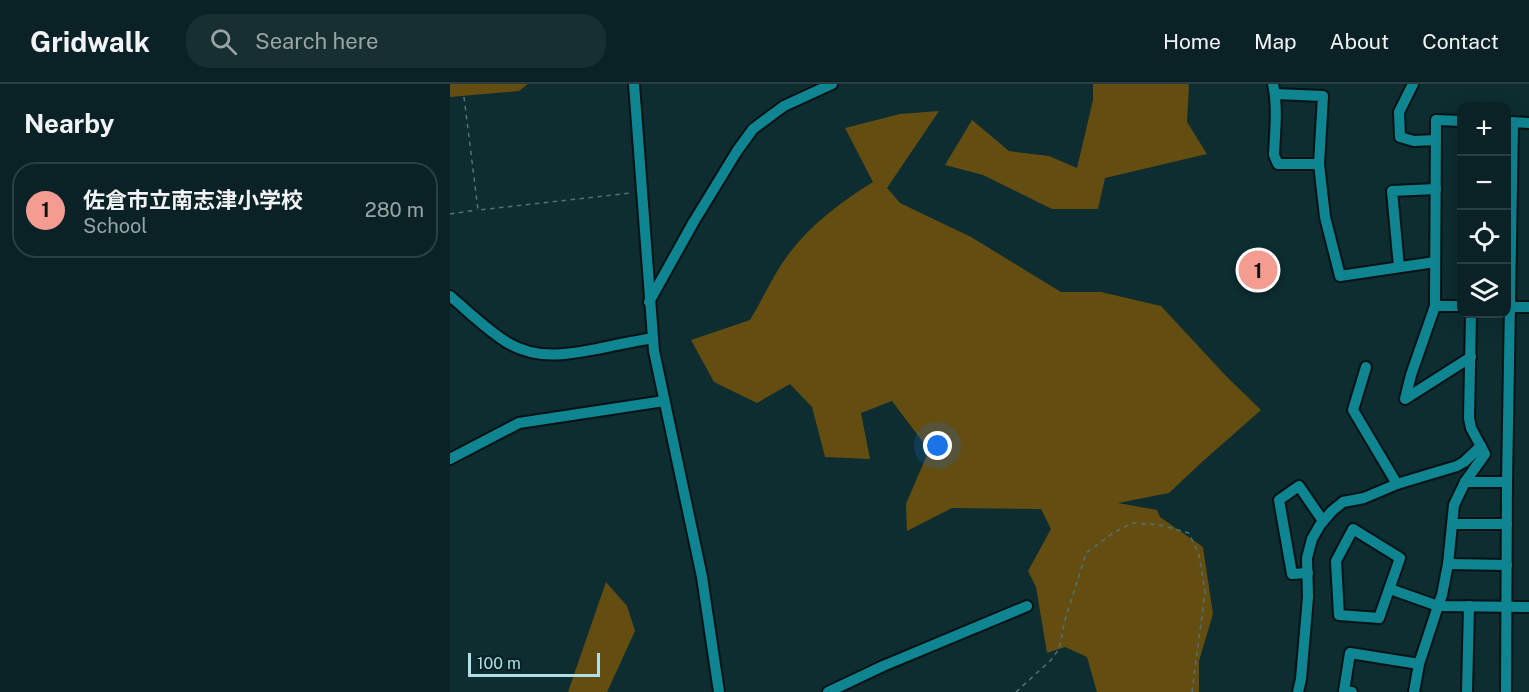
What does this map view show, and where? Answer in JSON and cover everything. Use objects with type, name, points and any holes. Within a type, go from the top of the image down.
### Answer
[{"type":"street","points":[[634,84],[652,338],[702,577],[719,692]]},
{"type":"street","points":[[649,303],[736,151],[753,129],[784,106],[832,84]]},
{"type":"street","points":[[1413,84],[1399,112],[1400,137],[1414,141],[1436,140]]},
{"type":"street","points":[[1319,164],[1278,164],[1274,155],[1274,89],[1323,96],[1319,164],[1325,217],[1340,276],[1435,262]]},
{"type":"street","points":[[1457,121],[1436,120],[1435,306],[1405,399],[1471,357]]},
{"type":"street","points":[[1511,122],[1529,123]]},
{"type":"street","points":[[1508,264],[1510,156]]},
{"type":"street","points":[[1399,267],[1392,191],[1436,189]]},
{"type":"street","points":[[450,296],[491,331],[509,343],[524,350],[542,354],[565,355],[652,338]]},
{"type":"street","points":[[1435,306],[1457,306]]},
{"type":"street","points":[[1511,307],[1529,307]]},
{"type":"street","points":[[1413,692],[1419,664],[1443,595],[1454,505],[1465,482],[1485,454],[1471,428],[1469,418],[1471,318]]},
{"type":"street","points":[[1506,692],[1508,318]]},
{"type":"street","points":[[1366,367],[1353,410],[1397,484]]},
{"type":"street","points":[[450,459],[519,423],[664,401]]},
{"type":"street","points":[[1298,692],[1302,679],[1307,608],[1307,558],[1312,539],[1323,521],[1343,502],[1364,498],[1397,484],[1457,466],[1481,446]]},
{"type":"street","points":[[1465,482],[1507,482]]},
{"type":"street","points":[[1308,573],[1292,574],[1279,500],[1299,486],[1323,521]]},
{"type":"street","points":[[1453,524],[1507,524]]},
{"type":"street","points":[[1353,529],[1400,558],[1390,589],[1380,618],[1339,615],[1336,561],[1353,529]]},
{"type":"street","points":[[1448,564],[1507,564]]},
{"type":"street","points":[[1390,589],[1438,606],[1529,608]]},
{"type":"street","points":[[828,692],[883,666],[1027,606]]},
{"type":"street","points":[[1467,692],[1468,606]]},
{"type":"street","points":[[1352,692],[1344,691],[1350,652],[1419,664]]},
{"type":"path","points":[[464,97],[478,210]]},
{"type":"path","points":[[450,214],[642,191]]},
{"type":"path","points":[[1016,692],[1052,660],[1059,649],[1065,620],[1086,552],[1132,523],[1160,525],[1189,533],[1199,555],[1205,592],[1192,692]]},
{"type":"shaded area","points":[[450,84],[528,84],[519,91],[450,97]]},
{"type":"shaded area","points":[[1093,84],[1188,84],[1187,122],[1207,154],[1105,178],[1098,209],[1052,209],[983,175],[945,165],[972,120],[1009,151],[1049,156],[1077,168],[1093,100]]},
{"type":"shaded area","points":[[939,111],[887,188],[900,203],[971,237],[1061,292],[1101,292],[1161,306],[1261,410],[1169,493],[1118,503],[1157,510],[1160,517],[1203,547],[1213,614],[1199,661],[1199,692],[1097,692],[1087,657],[1065,647],[1047,653],[1036,587],[1028,571],[1051,529],[1041,509],[952,508],[907,531],[906,504],[929,450],[892,401],[861,413],[870,459],[825,457],[812,407],[790,384],[757,403],[714,382],[691,340],[750,320],[788,255],[806,233],[849,197],[873,182],[845,128],[900,114]]},
{"type":"shaded area","points":[[606,582],[627,606],[635,631],[607,692],[568,692]]},
{"type":"place","name":"佐倉市立南志津小学校","points":[[1258,270]]}]
